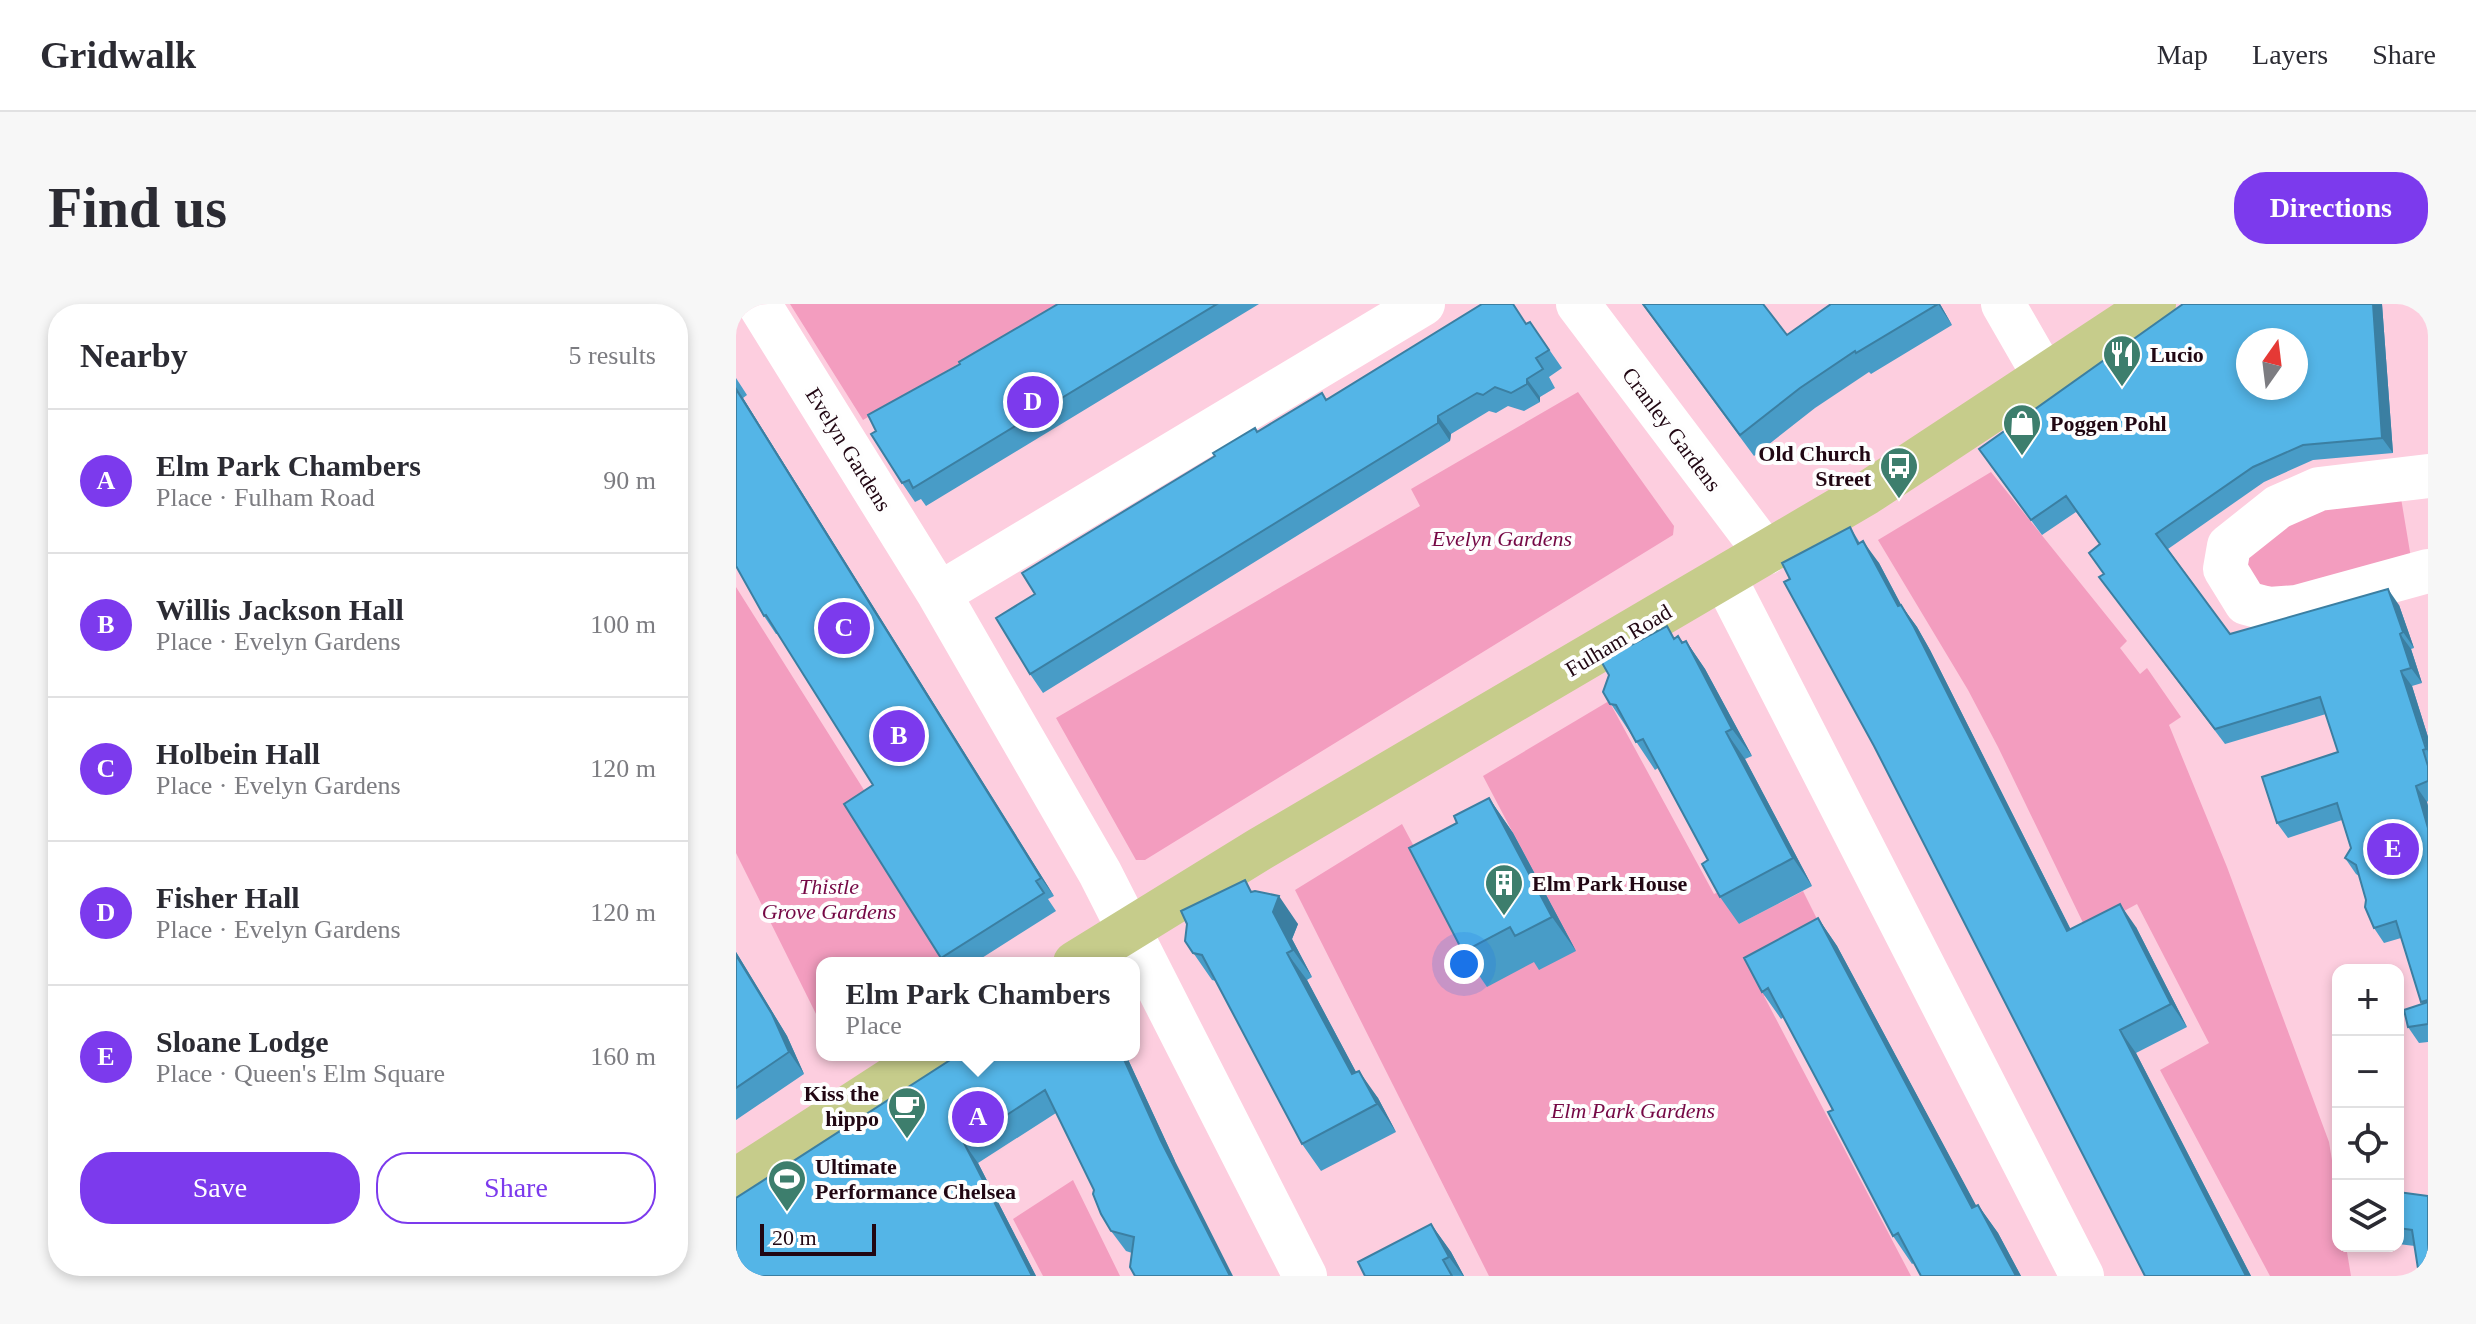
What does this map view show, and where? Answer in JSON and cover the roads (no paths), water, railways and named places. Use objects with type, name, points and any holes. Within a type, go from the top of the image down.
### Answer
[{"type":"main road","name":"Fulham Road","points":[[1085,957],[1260,849],[1867,493],[2154,304]]},
{"type":"main road","points":[[736,1180],[920,1061]]},
{"type":"street","name":"Evelyn Gardens","points":[[759,304],[939,594],[1100,873],[1128,931]]},
{"type":"street","points":[[939,594],[1423,304]]},
{"type":"street","name":"Cranley Gardens","points":[[1578,304],[1766,553]]},
{"type":"street","points":[[2003,304],[2045,377]]},
{"type":"street","points":[[2428,476],[2319,489],[2278,507],[2229,546],[2225,569],[2246,603],[2269,609],[2297,607],[2428,571]]},
{"type":"street","points":[[1724,577],[2082,1276]]},
{"type":"street","points":[[1128,931],[1305,1276]]},
{"type":"place","name":"Lucio","points":[[2122,388]]},
{"type":"place","name":"Fisher Hall","points":[[1033,402]]},
{"type":"place","name":"Poggen Pohl","points":[[2022,457]]},
{"type":"place","name":"Old Church Street","points":[[1899,500]]},
{"type":"place","name":"Holbein Hall","points":[[844,628]]},
{"type":"place","name":"Willis Jackson Hall","points":[[899,736]]},
{"type":"place","name":"Sloane Lodge","points":[[2393,849]]},
{"type":"place","name":"Elm Park House","points":[[1504,917]]},
{"type":"place","name":"Elm Park Chambers","points":[[978,1117]]},
{"type":"place","name":"Kiss the hippo","points":[[907,1140]]},
{"type":"place","name":"Ultimate Performance Chelsea","points":[[787,1213]]},
{"type":"park label","name":"Thistle Grove Gardens","points":[[829,898]]},
{"type":"park label","name":"Elm Park Gardens","points":[[1633,1110]]}]
